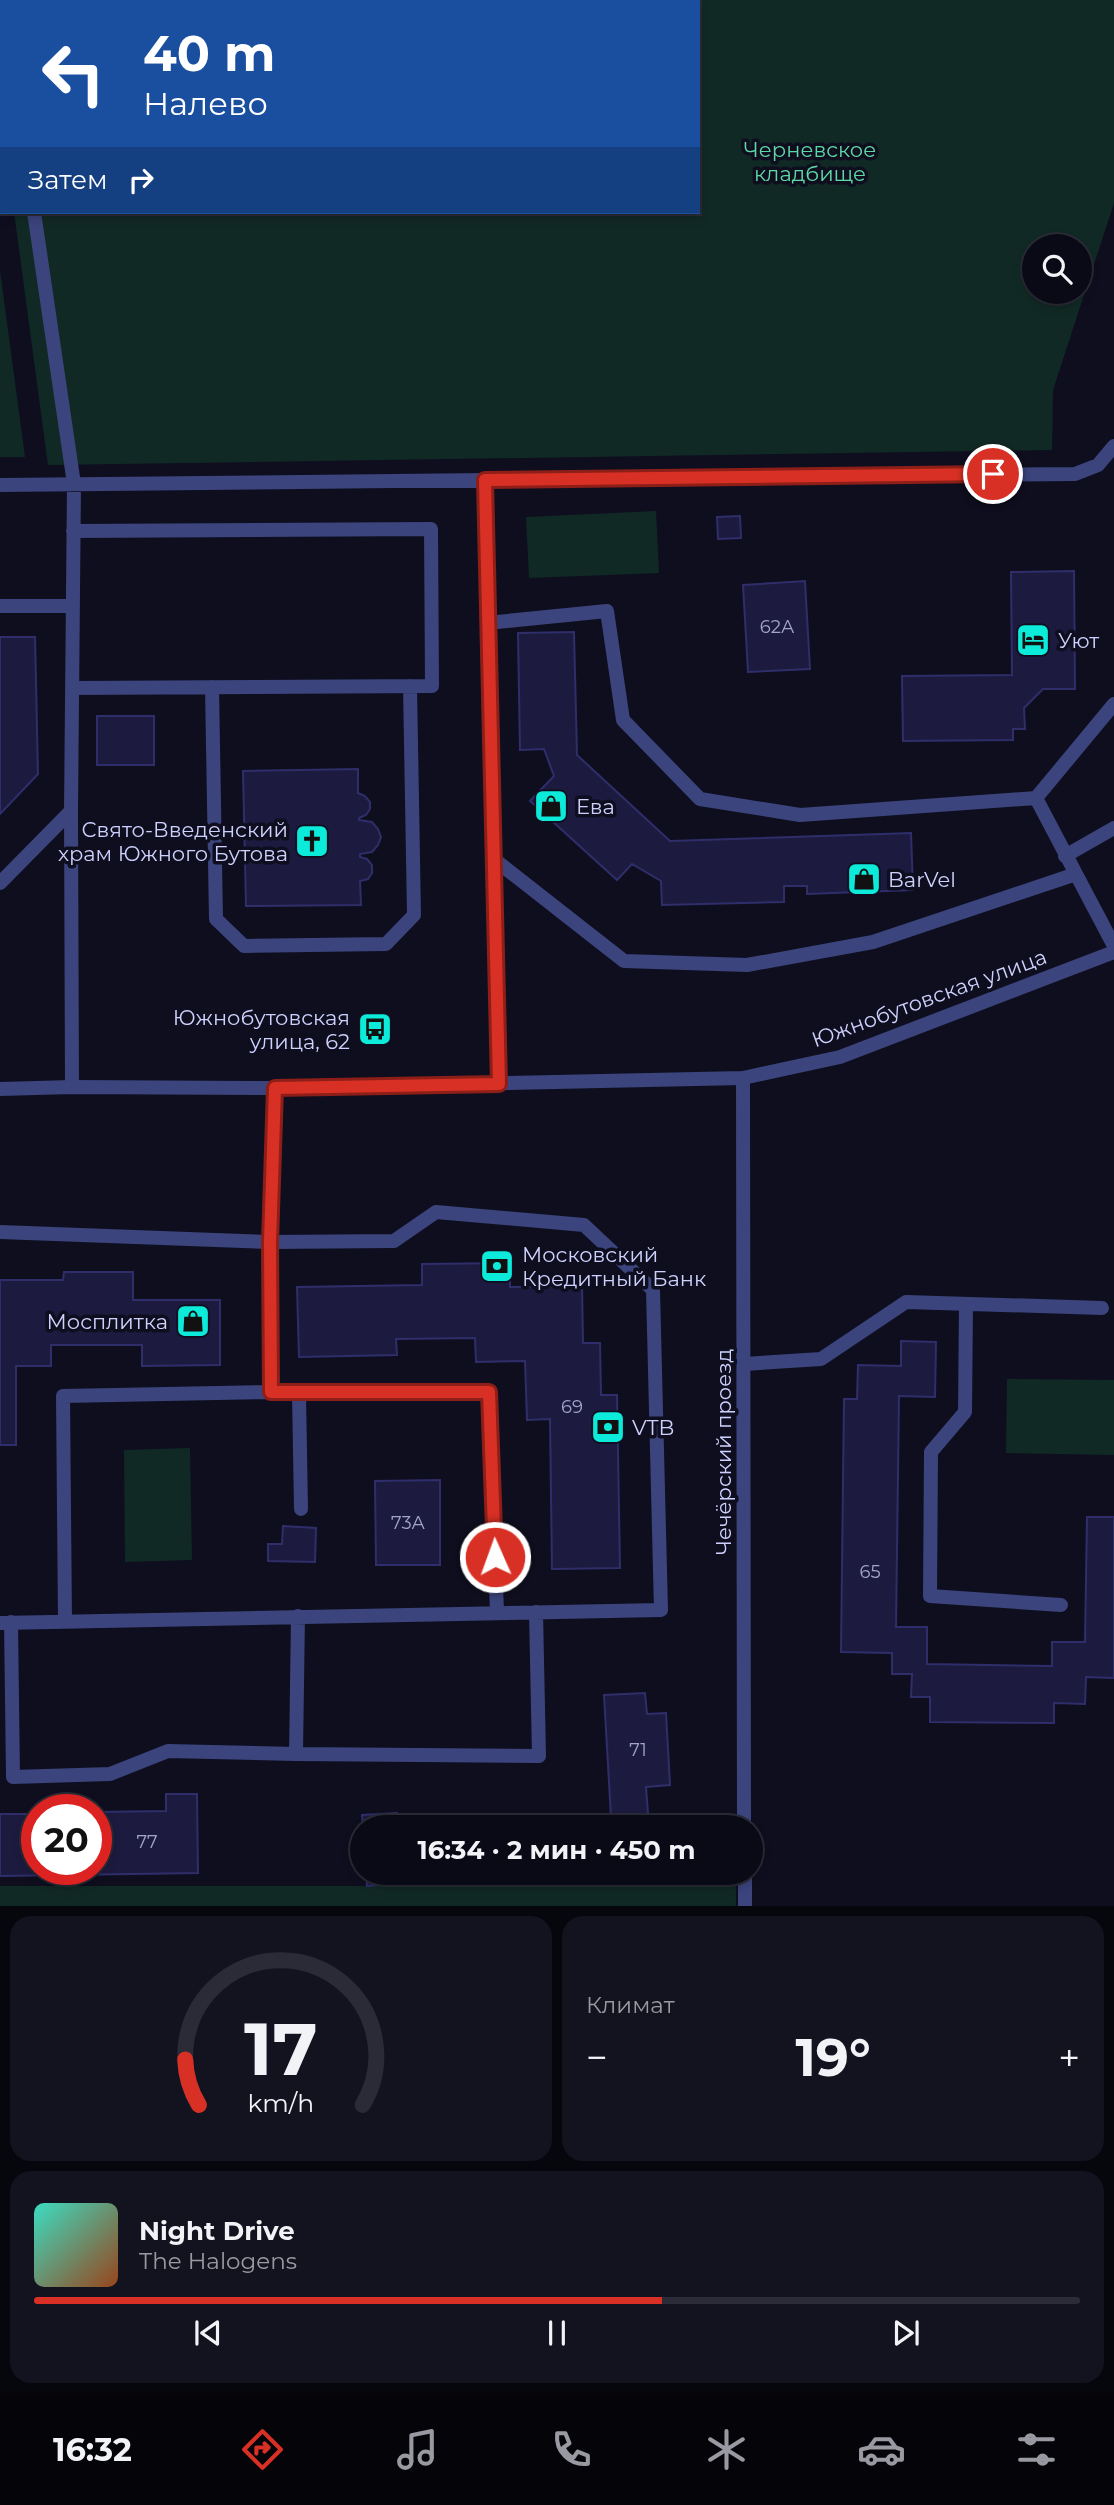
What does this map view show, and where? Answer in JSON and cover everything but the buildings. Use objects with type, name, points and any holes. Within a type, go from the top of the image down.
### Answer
[{"type":"street","points":[[34,214],[74,484],[72,1087]]},
{"type":"street","points":[[0,485],[1075,474],[1098,465],[1114,446]]},
{"type":"street","points":[[485,480],[499,1084]]},
{"type":"street","points":[[72,688],[432,686],[431,529],[73,531]]},
{"type":"street","points":[[0,606],[72,606]]},
{"type":"street","points":[[487,623],[607,611],[623,720],[700,799],[800,815],[1037,798],[1114,704]]},
{"type":"street","points":[[212,687],[216,919],[244,946],[386,944],[414,915],[410,686]]},
{"type":"street","points":[[1037,798],[1114,946]]},
{"type":"street","points":[[0,883],[71,811]]},
{"type":"street","points":[[1065,856],[1114,828]]},
{"type":"street","points":[[495,860],[624,961],[747,965],[873,942],[1076,874]]},
{"type":"street","name":"Южнобутовская улица","points":[[0,1089],[275,1088],[743,1078],[840,1057],[1114,952]]},
{"type":"street","name":"Чечёрский проезд","points":[[743,1078],[744,1815]]},
{"type":"street","points":[[271,1392],[270,1242],[275,1088]]},
{"type":"street","points":[[0,1232],[270,1242],[394,1241],[436,1212],[584,1225],[653,1290],[661,1610],[497,1612],[5,1622],[12,1777],[110,1774],[168,1751],[539,1756],[536,1612]]},
{"type":"street","points":[[744,1364],[821,1359],[906,1302],[1102,1308]]},
{"type":"street","points":[[966,1304],[965,1412],[931,1452],[930,1596],[1061,1605]]},
{"type":"street","points":[[65,1621],[62,1396],[489,1392],[497,1612]]},
{"type":"street","points":[[299,1394],[301,1509]]},
{"type":"street","points":[[296,1754],[298,1616]]},
{"type":"street","points":[[745,1885],[746,1906]]},
{"type":"green space","name":"Черневское кладбище","points":[[700,0],[1114,0],[1114,203],[1092,270],[1092,234],[1022,234],[1022,304],[1081,304],[1053,390],[1052,450],[48,465],[14,214],[700,214]]},
{"type":"green space","points":[[0,271],[25,457],[0,457]]},
{"type":"green space","points":[[656,511],[659,573],[529,578],[526,517]]},
{"type":"green space","points":[[1007,1379],[1114,1380],[1114,1455],[1006,1453]]},
{"type":"green space","points":[[190,1448],[192,1560],[125,1562],[124,1450]]},
{"type":"green space","points":[[0,1886],[736,1886],[736,1906],[0,1906]]},
{"type":"place","name":"Уют","points":[[1033,640]]},
{"type":"place","name":"Ева","points":[[551,806]]},
{"type":"place","name":"Свято-Введенский храм Южного Бутова","points":[[312,841]]},
{"type":"place","name":"BarVel","points":[[864,879]]},
{"type":"place","name":"Южнобутовская улица, 62","points":[[375,1029]]},
{"type":"place","name":"Московский Кредитный Банк","points":[[497,1266]]},
{"type":"place","name":"Мосплитка","points":[[193,1321]]},
{"type":"place","name":"VTB","points":[[608,1427]]},
{"type":"route","points":[[495,1557],[489,1392],[271,1392],[270,1242],[275,1088],[499,1084],[485,480],[993,474]]}]
